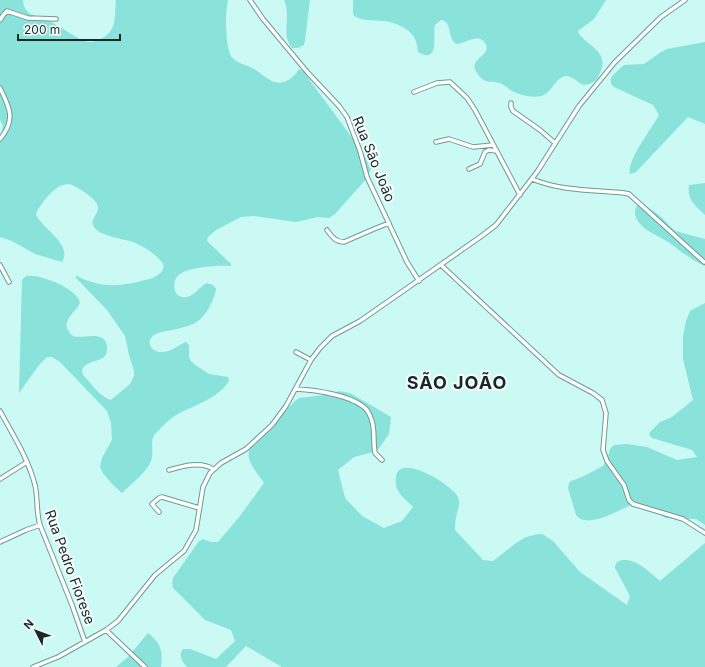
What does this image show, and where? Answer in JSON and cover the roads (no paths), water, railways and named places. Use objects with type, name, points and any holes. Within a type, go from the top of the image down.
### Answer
[{"type":"street","name":"Rua São João","points":[[250,0],[263,19],[308,73],[339,106],[346,117],[360,151],[367,177],[407,262],[418,281]]},
{"type":"street","points":[[33,667],[58,657],[106,630],[125,614],[155,575],[184,551],[196,530],[203,487],[206,478],[213,469],[221,463],[246,449],[258,439],[279,417],[311,360],[320,348],[332,336],[360,321],[441,265],[496,224],[532,179],[579,106],[615,62],[661,16],[685,0]]},
{"type":"street","points":[[0,20],[7,11],[28,18],[56,19]]},
{"type":"street","points":[[414,92],[437,83],[450,82],[467,98],[520,195]]},
{"type":"street","points":[[0,88],[9,105],[10,116],[9,125],[0,139]]},
{"type":"street","points":[[511,103],[510,107],[513,111],[540,130],[555,143]]},
{"type":"street","points":[[436,142],[449,139],[473,147],[493,145]]},
{"type":"street","points":[[469,169],[480,164],[485,152],[489,150],[496,151]]},
{"type":"street","points":[[532,179],[561,187],[629,194],[704,262]]},
{"type":"street","points":[[327,230],[334,239],[339,242],[344,242],[389,223]]},
{"type":"street","points":[[0,265],[9,282]]},
{"type":"street","points":[[441,265],[559,375],[593,393],[602,400],[606,413],[603,450],[607,461],[624,485],[629,500],[633,504],[682,519],[705,533]]},
{"type":"street","points":[[296,352],[311,360]]},
{"type":"street","points":[[296,389],[316,391],[353,400],[368,411],[373,423],[375,453],[382,460]]},
{"type":"street","name":"Rua Pedro Fiorese","points":[[0,411],[21,448],[27,462],[35,487],[37,514],[40,525],[85,642]]},
{"type":"street","points":[[0,479],[27,462]]},
{"type":"street","points":[[169,470],[183,466],[204,465],[213,469]]},
{"type":"street","points":[[159,512],[152,504],[162,497],[199,508]]},
{"type":"street","points":[[0,542],[40,525]]},
{"type":"street","points":[[106,630],[145,667]]},
{"type":"district","name":"SÃO JOÃO","points":[[457,383]]}]
